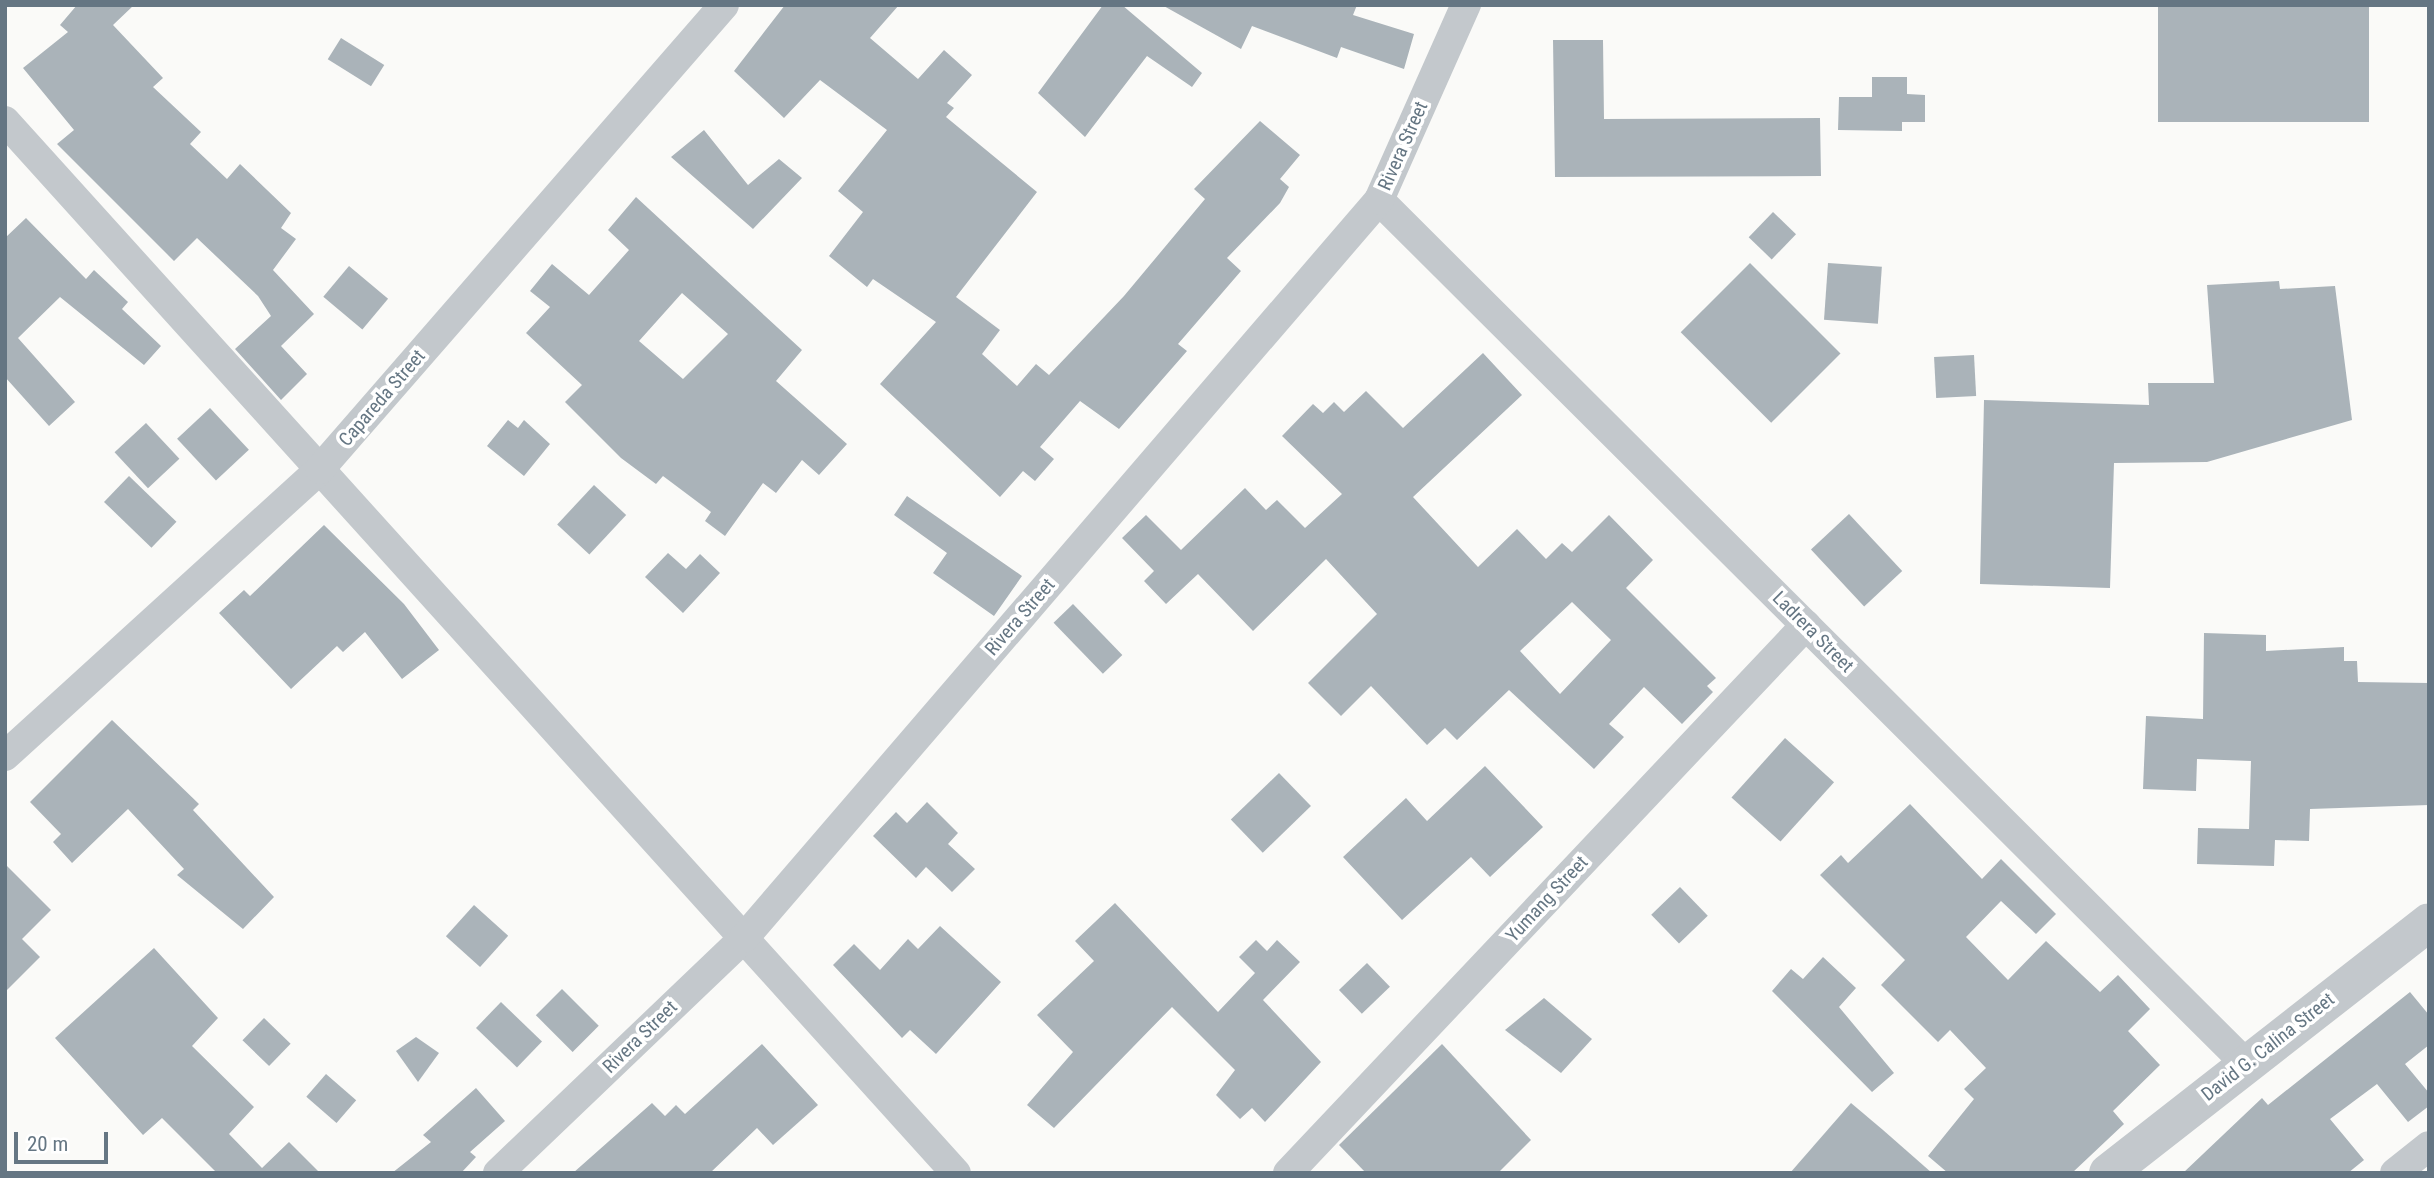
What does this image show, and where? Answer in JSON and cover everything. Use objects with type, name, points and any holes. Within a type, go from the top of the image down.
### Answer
[{"type":"street","name":"Capareda Street","points":[[5,756],[320,469],[724,5]]},
{"type":"street","name":"Rivera Street","points":[[499,1173],[744,938],[1380,200],[1466,5]]},
{"type":"street","points":[[5,121],[956,1173]]},
{"type":"street","name":"Ladrera Street","points":[[1380,200],[2246,1064]]},
{"type":"street","name":"Yumang Street","points":[[1288,1173],[1806,625]]},
{"type":"street","name":"David G. Calina Street","points":[[2108,1173],[2429,922]]},
{"type":"building","points":[[77,5],[134,5],[113,25],[163,78],[153,87],[201,132],[190,144],[227,179],[240,164],[291,213],[281,228],[296,239],[273,270],[314,314],[281,346],[307,374],[281,400],[235,349],[271,316],[258,296],[197,238],[174,261],[57,144],[74,130],[23,68],[68,32],[60,25]]},
{"type":"building","points":[[785,5],[899,5],[870,38],[918,79],[944,50],[972,75],[947,103],[954,108],[946,117],[1037,192],[956,297],[1000,330],[982,354],[1017,386],[1036,364],[1049,375],[1124,296],[1205,199],[1194,189],[1260,121],[1300,155],[1280,179],[1289,187],[1280,203],[1227,258],[1241,271],[1178,344],[1187,351],[1119,429],[1080,401],[1040,447],[1054,459],[1035,481],[1023,471],[1000,497],[880,384],[936,322],[873,279],[867,287],[829,256],[863,212],[838,191],[887,130],[820,80],[784,118],[734,71]]},
{"type":"building","points":[[1103,5],[1122,5],[1202,73],[1192,87],[1147,56],[1085,137],[1038,93]]},
{"type":"building","points":[[1162,5],[1357,5],[1353,15],[1414,34],[1404,69],[1341,47],[1337,58],[1252,26],[1241,49]]},
{"type":"building","points":[[2158,5],[2369,5],[2369,122],[2158,122]]},
{"type":"building","points":[[341,38],[384,65],[371,86],[328,59]]},
{"type":"building","points":[[1553,40],[1603,40],[1604,119],[1820,118],[1821,176],[1555,177]]},
{"type":"building","points":[[1872,77],[1907,77],[1907,94],[1925,95],[1925,122],[1902,122],[1902,131],[1838,130],[1839,97],[1872,97]]},
{"type":"building","points":[[704,130],[748,185],[779,159],[802,178],[753,229],[671,157]]},
{"type":"building","points":[[636,197],[802,350],[776,381],[847,444],[819,475],[802,460],[776,493],[763,483],[725,536],[705,521],[711,512],[663,476],[656,484],[621,458],[565,402],[582,385],[526,333],[550,307],[530,291],[552,264],[589,295],[629,250],[608,230]],"holes":[[[682,293],[728,334],[683,379],[639,341]]]},
{"type":"building","points":[[1773,212],[1796,234],[1772,259],[1749,237]]},
{"type":"building","points":[[26,218],[86,279],[94,270],[128,302],[122,309],[161,346],[144,365],[60,297],[18,338],[75,402],[49,426],[5,377],[5,238]]},
{"type":"building","points":[[1750,263],[1841,354],[1771,423],[1681,332]]},
{"type":"building","points":[[1828,263],[1882,267],[1878,324],[1824,320]]},
{"type":"building","points":[[349,266],[388,299],[362,329],[323,297]]},
{"type":"building","points":[[2279,281],[2280,289],[2335,286],[2352,420],[2207,462],[2114,463],[2110,588],[1980,584],[1984,400],[2149,405],[2148,383],[2214,383],[2207,285]]},
{"type":"building","points":[[1483,353],[1522,395],[1413,497],[1478,567],[1517,529],[1546,559],[1562,543],[1572,552],[1609,515],[1653,560],[1626,588],[1716,678],[1707,686],[1713,692],[1682,724],[1644,687],[1609,724],[1624,737],[1594,769],[1509,690],[1457,740],[1445,728],[1427,745],[1371,686],[1341,716],[1308,683],[1377,614],[1326,559],[1253,631],[1198,574],[1166,604],[1144,581],[1154,571],[1122,538],[1146,515],[1181,550],[1245,488],[1266,510],[1277,500],[1305,528],[1342,494],[1282,436],[1313,404],[1323,413],[1334,402],[1344,412],[1366,391],[1403,428]],"holes":[[[1572,602],[1611,640],[1560,694],[1520,651]]]},
{"type":"building","points":[[1974,355],[1976,396],[1936,398],[1934,357]]},
{"type":"building","points":[[210,408],[249,450],[216,480],[177,439]]},
{"type":"building","points":[[508,420],[518,428],[524,420],[550,444],[524,476],[487,446]]},
{"type":"building","points":[[146,423],[179,459],[148,488],[115,452]]},
{"type":"building","points":[[129,476],[176,522],[151,548],[104,502]]},
{"type":"building","points":[[594,485],[626,515],[589,555],[557,524]]},
{"type":"building","points":[[907,496],[1022,576],[994,616],[933,573],[947,553],[894,515]]},
{"type":"building","points":[[1849,514],[1902,571],[1864,607],[1811,549]]},
{"type":"building","points":[[324,525],[404,604],[439,650],[402,679],[365,632],[343,652],[337,646],[291,689],[219,613],[244,590],[250,596]]},
{"type":"building","points":[[668,553],[686,569],[700,554],[720,573],[683,613],[645,577]]},
{"type":"building","points":[[1073,604],[1122,655],[1103,674],[1054,623]]},
{"type":"building","points":[[2204,633],[2266,635],[2266,651],[2344,647],[2344,661],[2357,661],[2358,682],[2429,683],[2429,805],[2310,809],[2309,841],[2275,840],[2274,866],[2197,864],[2198,828],[2249,829],[2251,761],[2197,759],[2196,791],[2143,789],[2146,716],[2203,719]]},
{"type":"building","points":[[112,720],[199,804],[193,810],[274,897],[243,929],[177,875],[184,869],[128,809],[72,863],[53,842],[61,834],[30,802]]},
{"type":"building","points":[[1785,738],[1834,782],[1781,842],[1731,797]]},
{"type":"building","points":[[1485,766],[1543,827],[1490,877],[1471,857],[1402,920],[1343,857],[1406,798],[1427,821]]},
{"type":"building","points":[[1279,773],[1311,806],[1263,853],[1231,820]]},
{"type":"building","points":[[927,802],[958,833],[948,844],[975,869],[952,892],[926,867],[916,878],[873,836],[896,812],[907,823]]},
{"type":"building","points":[[1910,804],[1982,879],[2001,859],[2056,914],[2036,934],[2001,901],[1966,937],[2008,980],[2046,941],[2100,992],[2118,975],[2150,1009],[2128,1031],[2160,1065],[2113,1111],[2124,1124],[2072,1173],[1948,1173],[1928,1156],[1974,1099],[1964,1089],[1986,1068],[1950,1030],[1938,1042],[1881,985],[1905,960],[1820,875],[1841,855],[1848,863]]},
{"type":"building","points":[[5,864],[51,910],[22,939],[40,957],[5,992]]},
{"type":"building","points":[[1680,887],[1708,916],[1679,944],[1651,915]]},
{"type":"building","points":[[1115,903],[1218,1012],[1255,973],[1239,957],[1256,940],[1267,951],[1277,940],[1300,962],[1263,1000],[1321,1062],[1265,1122],[1252,1108],[1240,1119],[1216,1095],[1235,1070],[1172,1007],[1054,1128],[1027,1105],[1073,1052],[1037,1015],[1094,961],[1075,941]]},
{"type":"building","points":[[474,905],[508,936],[480,967],[446,936]]},
{"type":"building","points":[[940,926],[1001,982],[936,1054],[910,1030],[902,1038],[833,965],[854,944],[880,970],[908,939],[918,949]]},
{"type":"building","points":[[154,948],[218,1018],[192,1046],[254,1107],[229,1134],[262,1168],[289,1142],[320,1173],[217,1173],[162,1118],[143,1135],[55,1038]]},
{"type":"building","points":[[1823,957],[1856,988],[1839,1007],[1894,1073],[1872,1092],[1772,991],[1791,969],[1803,979]]},
{"type":"building","points":[[1367,963],[1390,987],[1362,1014],[1339,990]]},
{"type":"building","points":[[562,989],[599,1026],[573,1052],[536,1015]]},
{"type":"building","points":[[2410,992],[2429,1015],[2429,1045],[2405,1064],[2429,1093],[2429,1106],[2408,1122],[2377,1084],[2330,1119],[2364,1160],[2348,1173],[2183,1173],[2262,1098],[2268,1105]]},
{"type":"building","points":[[1544,998],[1592,1039],[1561,1073],[1505,1030]]},
{"type":"building","points":[[501,1002],[542,1042],[517,1067],[476,1028]]},
{"type":"building","points":[[264,1018],[291,1044],[269,1066],[242,1040]]},
{"type":"building","points":[[416,1037],[439,1053],[418,1082],[396,1051]]},
{"type":"building","points":[[762,1044],[818,1105],[773,1145],[757,1128],[710,1173],[573,1173],[652,1103],[665,1116],[676,1105],[685,1114]]},
{"type":"building","points":[[1442,1044],[1531,1140],[1498,1173],[1366,1173],[1339,1145]]},
{"type":"building","points":[[326,1074],[356,1100],[337,1123],[306,1097]]},
{"type":"building","points":[[476,1088],[505,1121],[470,1152],[476,1157],[461,1173],[392,1173],[431,1142],[423,1135]]},
{"type":"building","points":[[1851,1103],[1883,1130],[1932,1173],[1790,1173]]}]
